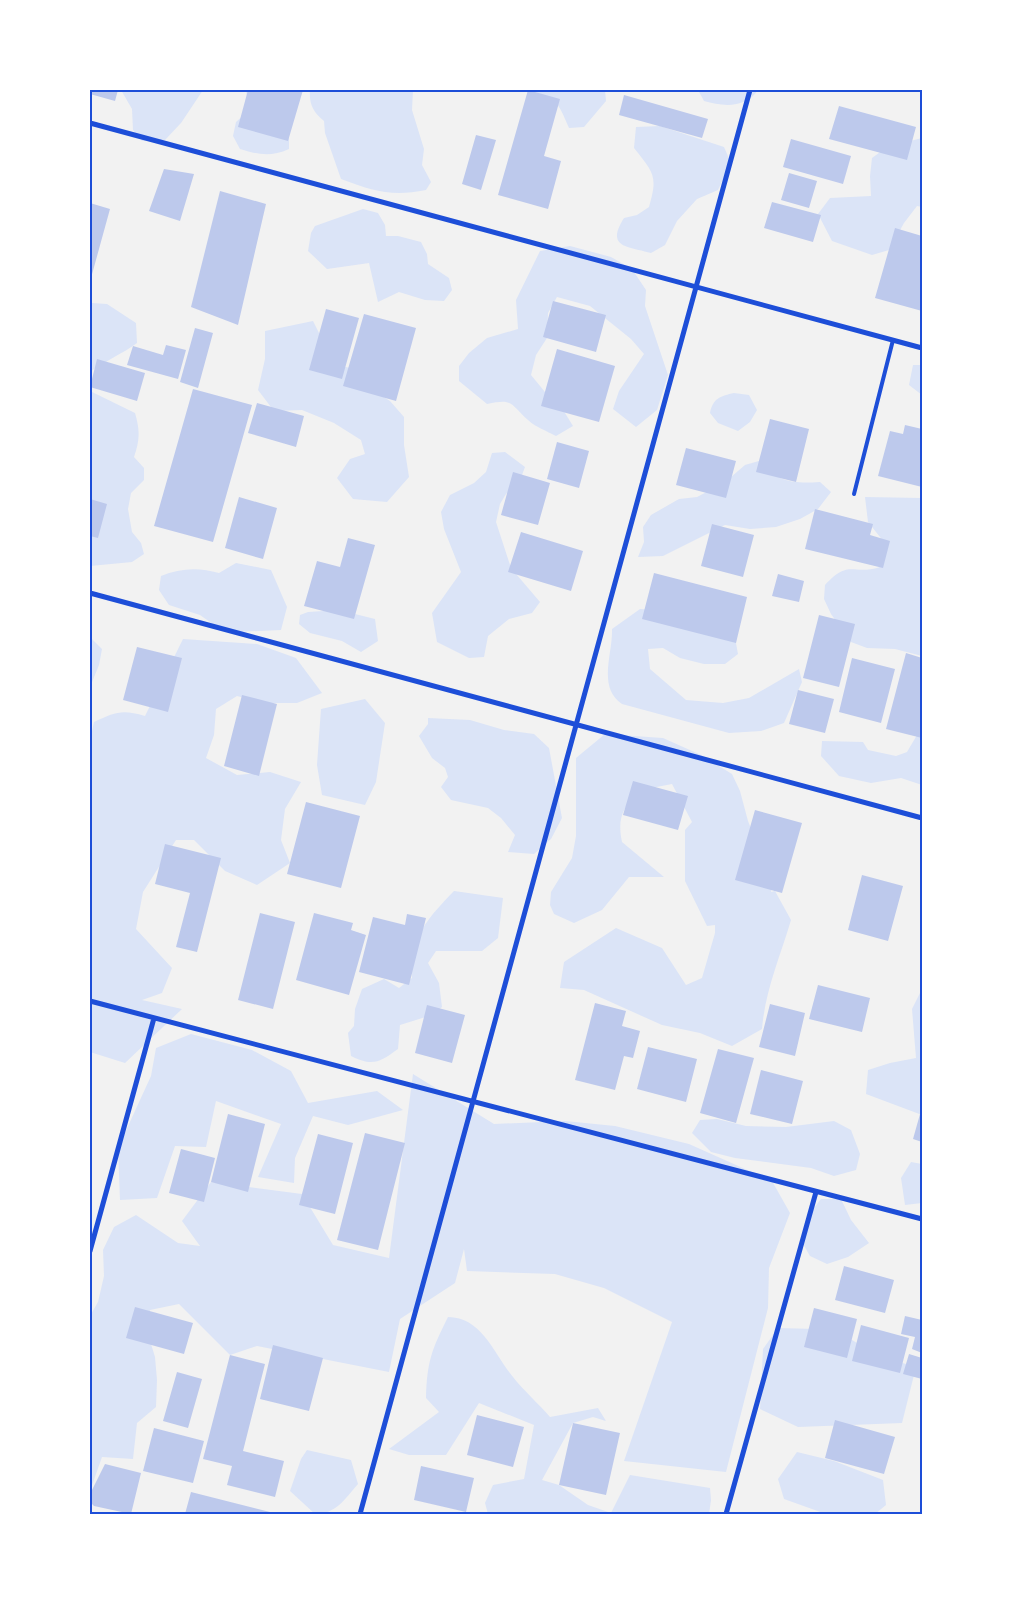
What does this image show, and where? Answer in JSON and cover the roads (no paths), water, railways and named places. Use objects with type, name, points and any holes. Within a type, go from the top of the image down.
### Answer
[{"type":"street","points":[[360,1514],[475,1102],[574,724],[750,90]]},
{"type":"street","points":[[90,123],[922,348]]},
{"type":"street","points":[[90,593],[922,818]]},
{"type":"street","points":[[90,1001],[922,1219]]},
{"type":"street","points":[[90,1251],[154,1018]]},
{"type":"street","points":[[726,1514],[816,1192]]},
{"type":"lane","points":[[854,494],[893,340]]}]
